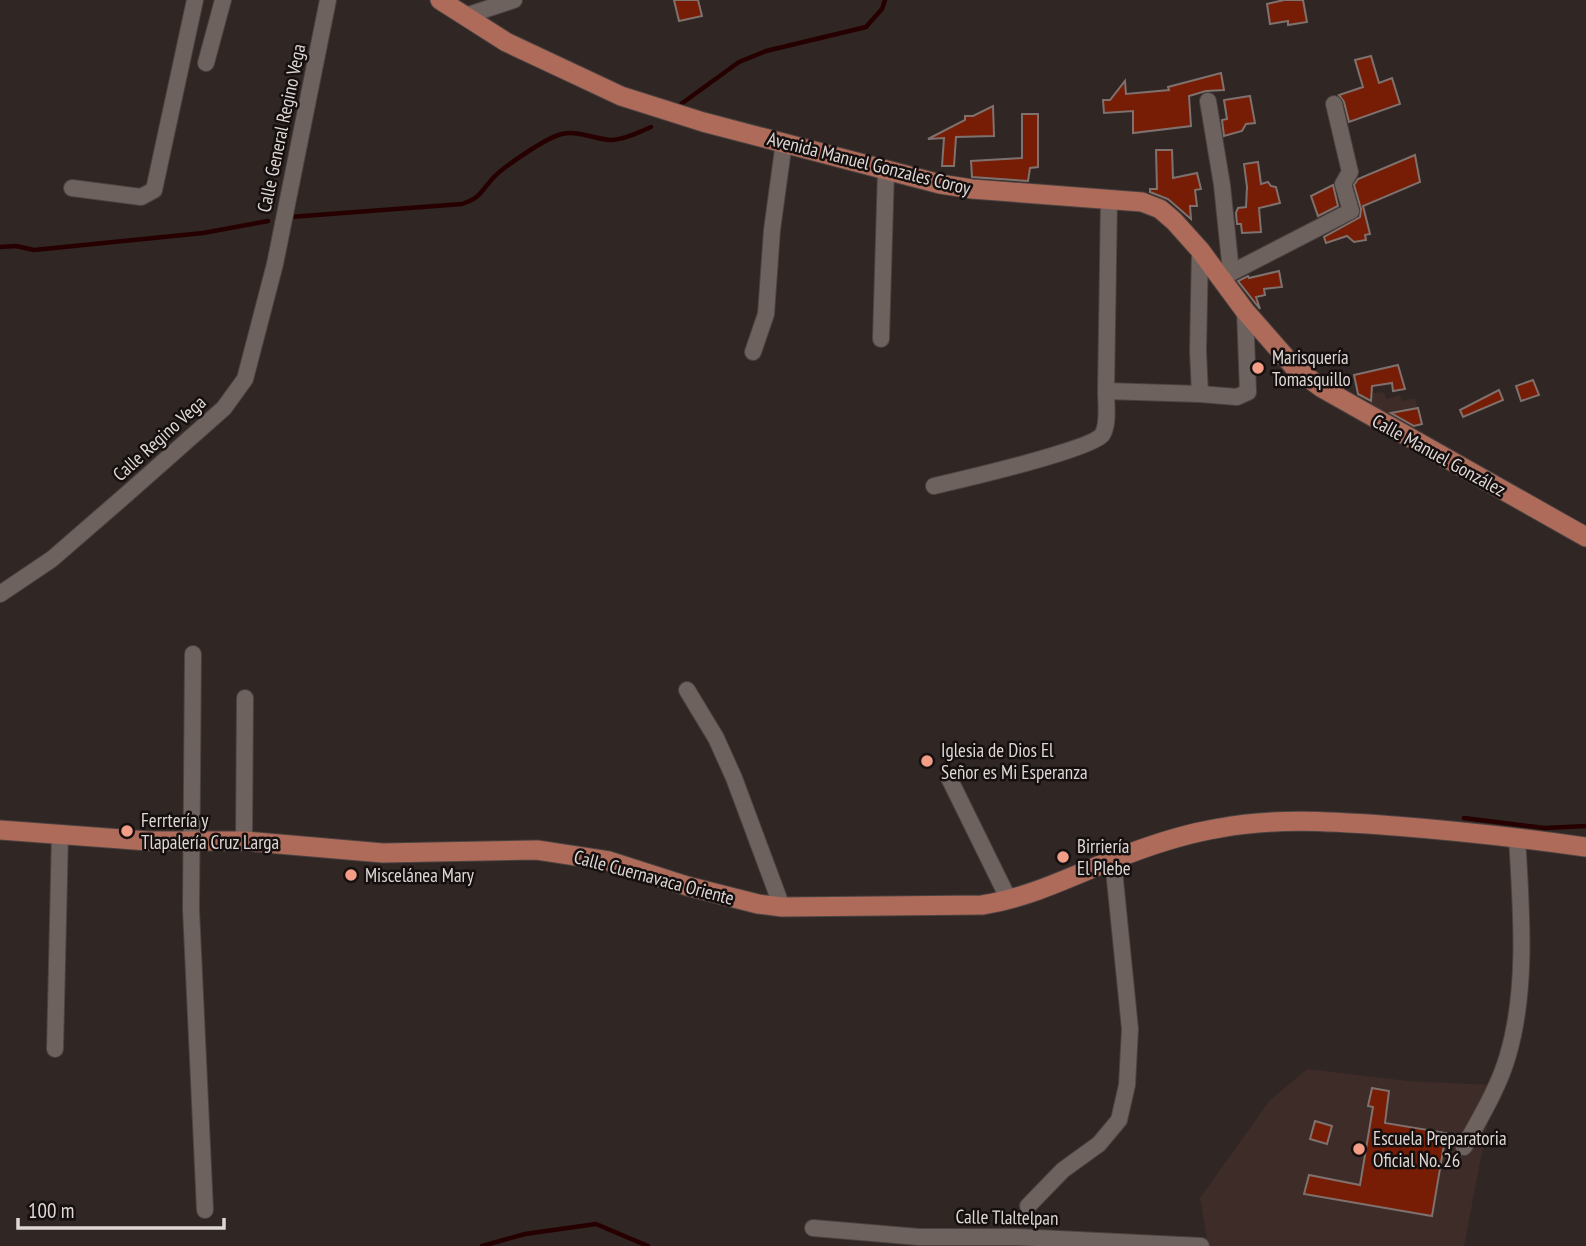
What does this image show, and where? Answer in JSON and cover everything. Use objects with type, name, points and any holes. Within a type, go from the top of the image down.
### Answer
[{"type":"main road","name":"Avenida Manuel Gonzales Coroy","points":[[451,6],[506,42],[621,96],[703,122],[940,184],[972,189],[1109,198],[1142,202],[1160,209],[1226,275],[1245,311],[1295,368]]},
{"type":"main road","name":"Calle Manuel González","points":[[1295,368],[1346,403],[1586,537]]},
{"type":"main road","name":"Calle Cuernavaca Oriente","points":[[0,830],[148,841],[244,841],[383,853],[422,854],[513,849],[550,852],[609,861],[727,898],[782,907],[982,905],[1035,893],[1113,860],[1196,834],[1297,820],[1517,837],[1586,846]]},
{"type":"street","points":[[72,188],[141,197],[151,194],[195,0]]},
{"type":"street","points":[[206,63],[223,0]]},
{"type":"street","name":"Calle General Regino Vega","points":[[275,264],[328,0]]},
{"type":"street","points":[[451,6],[514,0]]},
{"type":"street","points":[[1208,101],[1222,185],[1226,275],[1350,211],[1343,184],[1350,172],[1334,104]]},
{"type":"street","points":[[753,352],[766,314],[772,230],[784,142]]},
{"type":"street","points":[[881,339],[886,170]]},
{"type":"street","points":[[934,486],[1029,462],[1097,439],[1104,430],[1107,391],[1109,198]]},
{"type":"street","points":[[1200,250],[1200,394]]},
{"type":"street","name":"Calle Regino Vega","points":[[0,594],[61,552],[224,408],[244,379],[275,264]]},
{"type":"street","points":[[1107,391],[1237,397],[1248,392],[1245,311]]},
{"type":"street","points":[[193,654],[192,973],[205,1210]]},
{"type":"street","points":[[687,690],[716,738],[734,778],[782,907]]},
{"type":"street","points":[[244,841],[245,698]]},
{"type":"street","points":[[949,778],[1009,900]]},
{"type":"street","points":[[55,1049],[60,834]]},
{"type":"street","points":[[1464,1147],[1504,1068],[1513,1038],[1521,949],[1517,837]]},
{"type":"street","points":[[1028,1206],[1063,1170],[1099,1144],[1119,1120],[1127,1085],[1130,1029],[1113,860]]},
{"type":"street","name":"Calle Tlaltelpan","points":[[813,1228],[919,1237],[1017,1237],[1201,1246]]},
{"type":"shaded area","points":[[1384,392],[1386,399],[1400,395],[1402,401],[1415,398],[1422,424],[1402,428],[1370,409],[1371,393]]},
{"type":"shaded area","name":"Escuela Preparatoria Oficial No. 26","points":[[1307,1069],[1408,1081],[1495,1085],[1464,1246],[1208,1246],[1200,1198],[1270,1100]]},
{"type":"building","points":[[674,0],[698,0],[702,16],[679,21]]},
{"type":"building","points":[[1303,0],[1307,22],[1270,24],[1267,4]]},
{"type":"building","points":[[1371,56],[1379,83],[1392,78],[1400,104],[1349,122],[1344,102],[1339,95],[1363,87],[1355,60]]},
{"type":"building","points":[[1221,73],[1224,90],[1189,96],[1191,126],[1133,133],[1133,111],[1104,113],[1103,100],[1110,100],[1125,81],[1126,94],[1169,90],[1168,87]]},
{"type":"building","points":[[1250,96],[1255,123],[1246,124],[1242,131],[1224,136],[1222,120],[1227,119],[1224,100]]},
{"type":"building","points":[[993,106],[994,136],[956,137],[954,166],[942,166],[944,138],[928,139],[965,120],[965,116],[973,116]]},
{"type":"building","points":[[1022,114],[1038,114],[1038,167],[1030,168],[1028,181],[972,177],[971,161],[1022,158]]},
{"type":"building","points":[[1156,150],[1172,150],[1173,178],[1197,173],[1201,189],[1195,190],[1197,206],[1190,206],[1191,219],[1168,199],[1150,192],[1150,189],[1157,189]]},
{"type":"building","points":[[1415,155],[1420,182],[1363,206],[1370,234],[1365,235],[1366,240],[1354,242],[1347,236],[1326,243],[1324,237],[1360,217],[1361,209],[1354,185],[1358,179]]},
{"type":"building","points":[[1258,162],[1261,184],[1268,182],[1276,187],[1280,203],[1259,208],[1261,232],[1242,233],[1241,224],[1237,224],[1236,213],[1238,208],[1246,207],[1244,164]]},
{"type":"building","points":[[1333,185],[1338,206],[1318,216],[1311,196]]},
{"type":"building","points":[[1279,271],[1282,287],[1264,289],[1265,295],[1256,297],[1260,309],[1238,281],[1248,276],[1249,278]]},
{"type":"building","points":[[1398,365],[1405,389],[1393,391],[1392,383],[1372,386],[1371,401],[1358,394],[1354,375]]},
{"type":"building","points":[[1533,380],[1539,395],[1521,401],[1516,386]]},
{"type":"building","points":[[1499,390],[1503,400],[1463,417],[1460,410]]},
{"type":"building","points":[[1418,408],[1422,424],[1414,426],[1391,413]]},
{"type":"building","points":[[1372,1088],[1389,1091],[1385,1123],[1446,1133],[1432,1216],[1304,1194],[1309,1175],[1360,1185],[1373,1107],[1368,1106]]},
{"type":"building","points":[[1315,1121],[1332,1126],[1327,1144],[1310,1139]]},
{"type":"waterway","points":[[681,104],[739,62],[766,51],[866,27],[882,9],[885,0]]},
{"type":"waterway","points":[[290,217],[462,204],[477,196],[507,166],[555,136],[574,133],[615,140],[651,127]]},
{"type":"waterway","points":[[0,247],[16,246],[34,250],[203,233],[268,221]]},
{"type":"waterway","points":[[1464,818],[1545,828],[1586,826]]},
{"type":"waterway","points":[[482,1246],[525,1234],[596,1224],[648,1246]]},
{"type":"place","name":"Marisquería Tomasquillo","points":[[1258,368]]},
{"type":"place","name":"Iglesia de Dios El Señor es Mi Esperanza","points":[[927,761]]},
{"type":"place","name":"Ferrtería y Tlapalería Cruz Larga","points":[[127,831]]},
{"type":"place","name":"Birriería El Plebe","points":[[1063,857]]},
{"type":"place","name":"Miscelánea Mary","points":[[351,875]]},
{"type":"place","name":"Escuela Preparatoria Oficial No. 26","points":[[1359,1149]]}]
